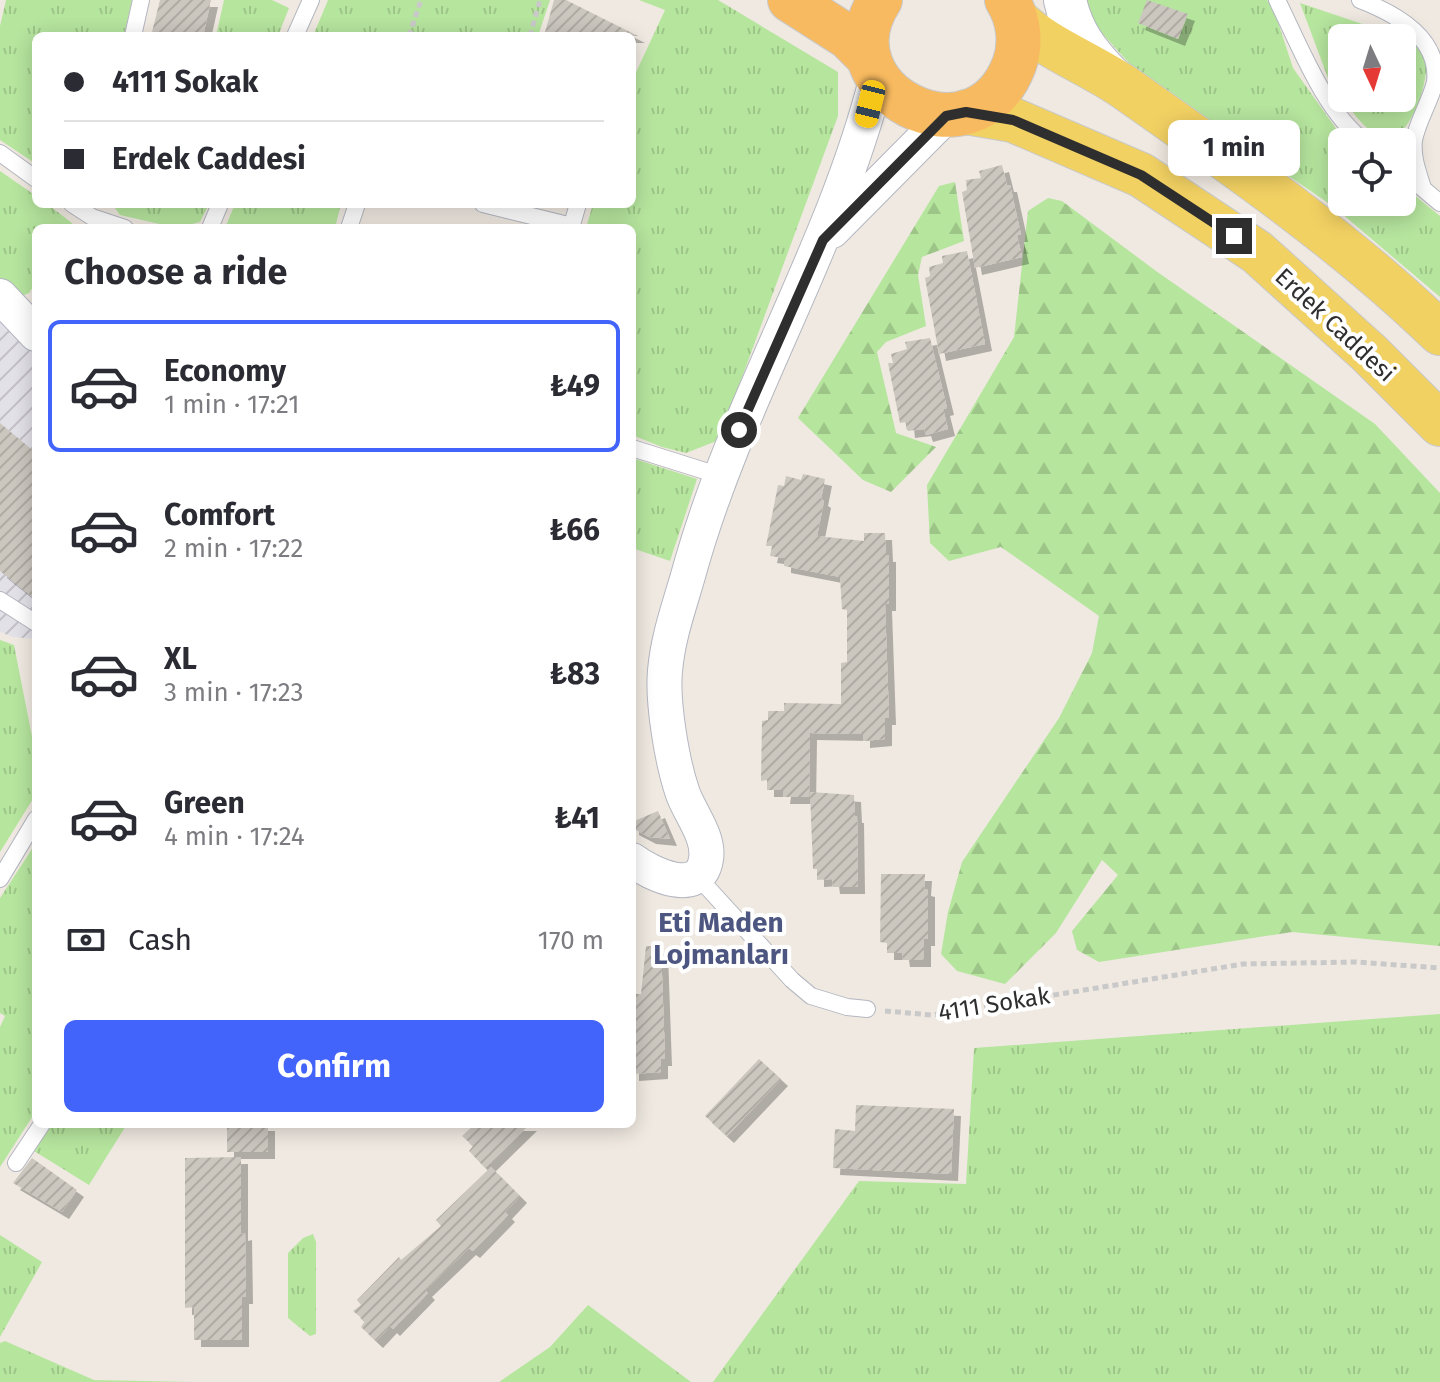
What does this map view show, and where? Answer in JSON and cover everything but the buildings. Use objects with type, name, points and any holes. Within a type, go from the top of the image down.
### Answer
[{"type":"highway","points":[[790,0],[848,37],[890,93],[906,106],[926,114],[956,114],[984,104],[999,91],[1010,76],[1018,48],[1011,6]]},
{"type":"highway","points":[[873,68],[868,40],[870,22],[880,0]]},
{"type":"main road","points":[[1011,6],[1029,31],[1116,81],[1329,237],[1440,333]]},
{"type":"main road","name":"Erdek Caddesi","points":[[956,114],[1013,120],[1141,175],[1257,252],[1369,353],[1440,424]]},
{"type":"street","points":[[1065,0],[1070,23],[1083,47],[1116,81]]},
{"type":"street","points":[[636,863],[665,877],[690,880],[697,876],[706,859],[706,849],[682,791],[671,738],[665,673],[670,636],[709,504],[823,240],[864,131],[873,68]]},
{"type":"street","points":[[823,240],[956,114]]},
{"type":"street","points":[[0,296],[32,324]]},
{"type":"lane","points":[[134,32],[141,0]]},
{"type":"lane","points":[[297,32],[311,0]]},
{"type":"lane","points":[[1277,0],[1330,103],[1349,128]]},
{"type":"lane","points":[[1360,0],[1397,7],[1431,44],[1436,58],[1437,77],[1414,142],[1415,162],[1423,188]]},
{"type":"lane","points":[[0,153],[32,176]]},
{"type":"lane","points":[[1416,182],[1440,203]]},
{"type":"lane","points":[[498,208],[560,224]]},
{"type":"lane","points":[[91,216],[114,224]]},
{"type":"lane","points":[[636,449],[721,476]]},
{"type":"lane","points":[[0,600],[32,620]]},
{"type":"lane","points":[[0,879],[32,826]]},
{"type":"lane","points":[[697,876],[792,980],[811,996],[847,1007],[867,1009]]},
{"type":"lane","points":[[16,1163],[39,1128]]},
{"type":"path","points":[[410,32],[421,0]]},
{"type":"path","points":[[531,32],[540,0]]},
{"type":"path","name":"4111 Sokak","points":[[867,1009],[932,1015],[1243,964],[1356,962],[1440,968]]},
{"type":"shaded area","points":[[0,316],[32,346],[32,639],[0,632]]},
{"type":"green space","points":[[6,0],[132,0],[125,32],[32,32],[32,161],[0,140],[0,26]]},
{"type":"green space","points":[[224,0],[272,0],[289,8],[280,32],[217,32]]},
{"type":"green space","points":[[328,0],[550,0],[539,32],[315,32]]},
{"type":"green space","points":[[639,0],[718,0],[838,72],[838,116],[719,440],[686,453],[636,437],[636,224],[587,224],[592,208],[636,208],[636,72],[665,10]]},
{"type":"green space","points":[[1081,0],[1267,0],[1273,7],[1293,68],[1336,128],[1328,128],[1328,203],[1138,73],[1099,30]]},
{"type":"green space","points":[[1300,3],[1362,24],[1328,24],[1328,78]]},
{"type":"green space","points":[[1416,42],[1426,63],[1425,80],[1416,107]]},
{"type":"green space","points":[[1353,112],[1414,112],[1404,128],[1365,126]]},
{"type":"green space","points":[[0,171],[32,193],[32,208],[52,208],[72,223],[32,224],[32,288],[29,293],[17,298],[0,280]]},
{"type":"green space","points":[[955,182],[964,241],[922,257],[918,275],[926,326],[886,342],[877,352],[896,433],[936,447],[891,492],[863,480],[798,418],[939,186]]},
{"type":"green space","points":[[1416,196],[1440,216],[1440,297],[1345,216],[1416,216]]},
{"type":"green space","points":[[1048,198],[1062,201],[1156,271],[1375,424],[1440,493],[1440,946],[1292,932],[1099,962],[1077,950],[1072,931],[1118,875],[1102,860],[1056,933],[1005,984],[957,971],[941,954],[948,912],[962,862],[1059,718],[1092,653],[1099,616],[1001,547],[949,561],[930,543],[927,485],[1014,337],[1028,211]]},
{"type":"green space","points":[[115,208],[207,208],[200,222],[192,224],[159,224],[120,215]]},
{"type":"green space","points":[[233,208],[340,208],[336,224],[227,224]]},
{"type":"green space","points":[[636,459],[697,479],[670,561],[636,549]]},
{"type":"green space","points":[[0,640],[14,645],[32,737],[32,800],[0,852]]},
{"type":"green space","points":[[32,849],[32,1117],[0,1167],[0,1027],[5,1016],[0,1013],[0,898]]},
{"type":"green space","points":[[1440,1014],[1440,1382],[713,1382],[859,1181],[966,1184],[974,1048]]},
{"type":"green space","points":[[48,1128],[125,1128],[89,1185],[34,1151]]},
{"type":"green space","points":[[313,1234],[316,1242],[316,1334],[310,1336],[288,1318],[288,1253],[303,1238]]},
{"type":"green space","points":[[0,1235],[42,1262],[0,1337]]},
{"type":"green space","points":[[588,1305],[691,1382],[499,1382],[550,1347]]},
{"type":"green space","points":[[5,1341],[94,1380],[193,1382],[0,1382],[0,1343]]},
{"type":"district","name":"Eti Maden Lojmanları","points":[[721,938]]},
{"type":"route","points":[[739,430],[823,240],[946,116],[966,112],[1013,120],[1141,175],[1234,236]]}]
